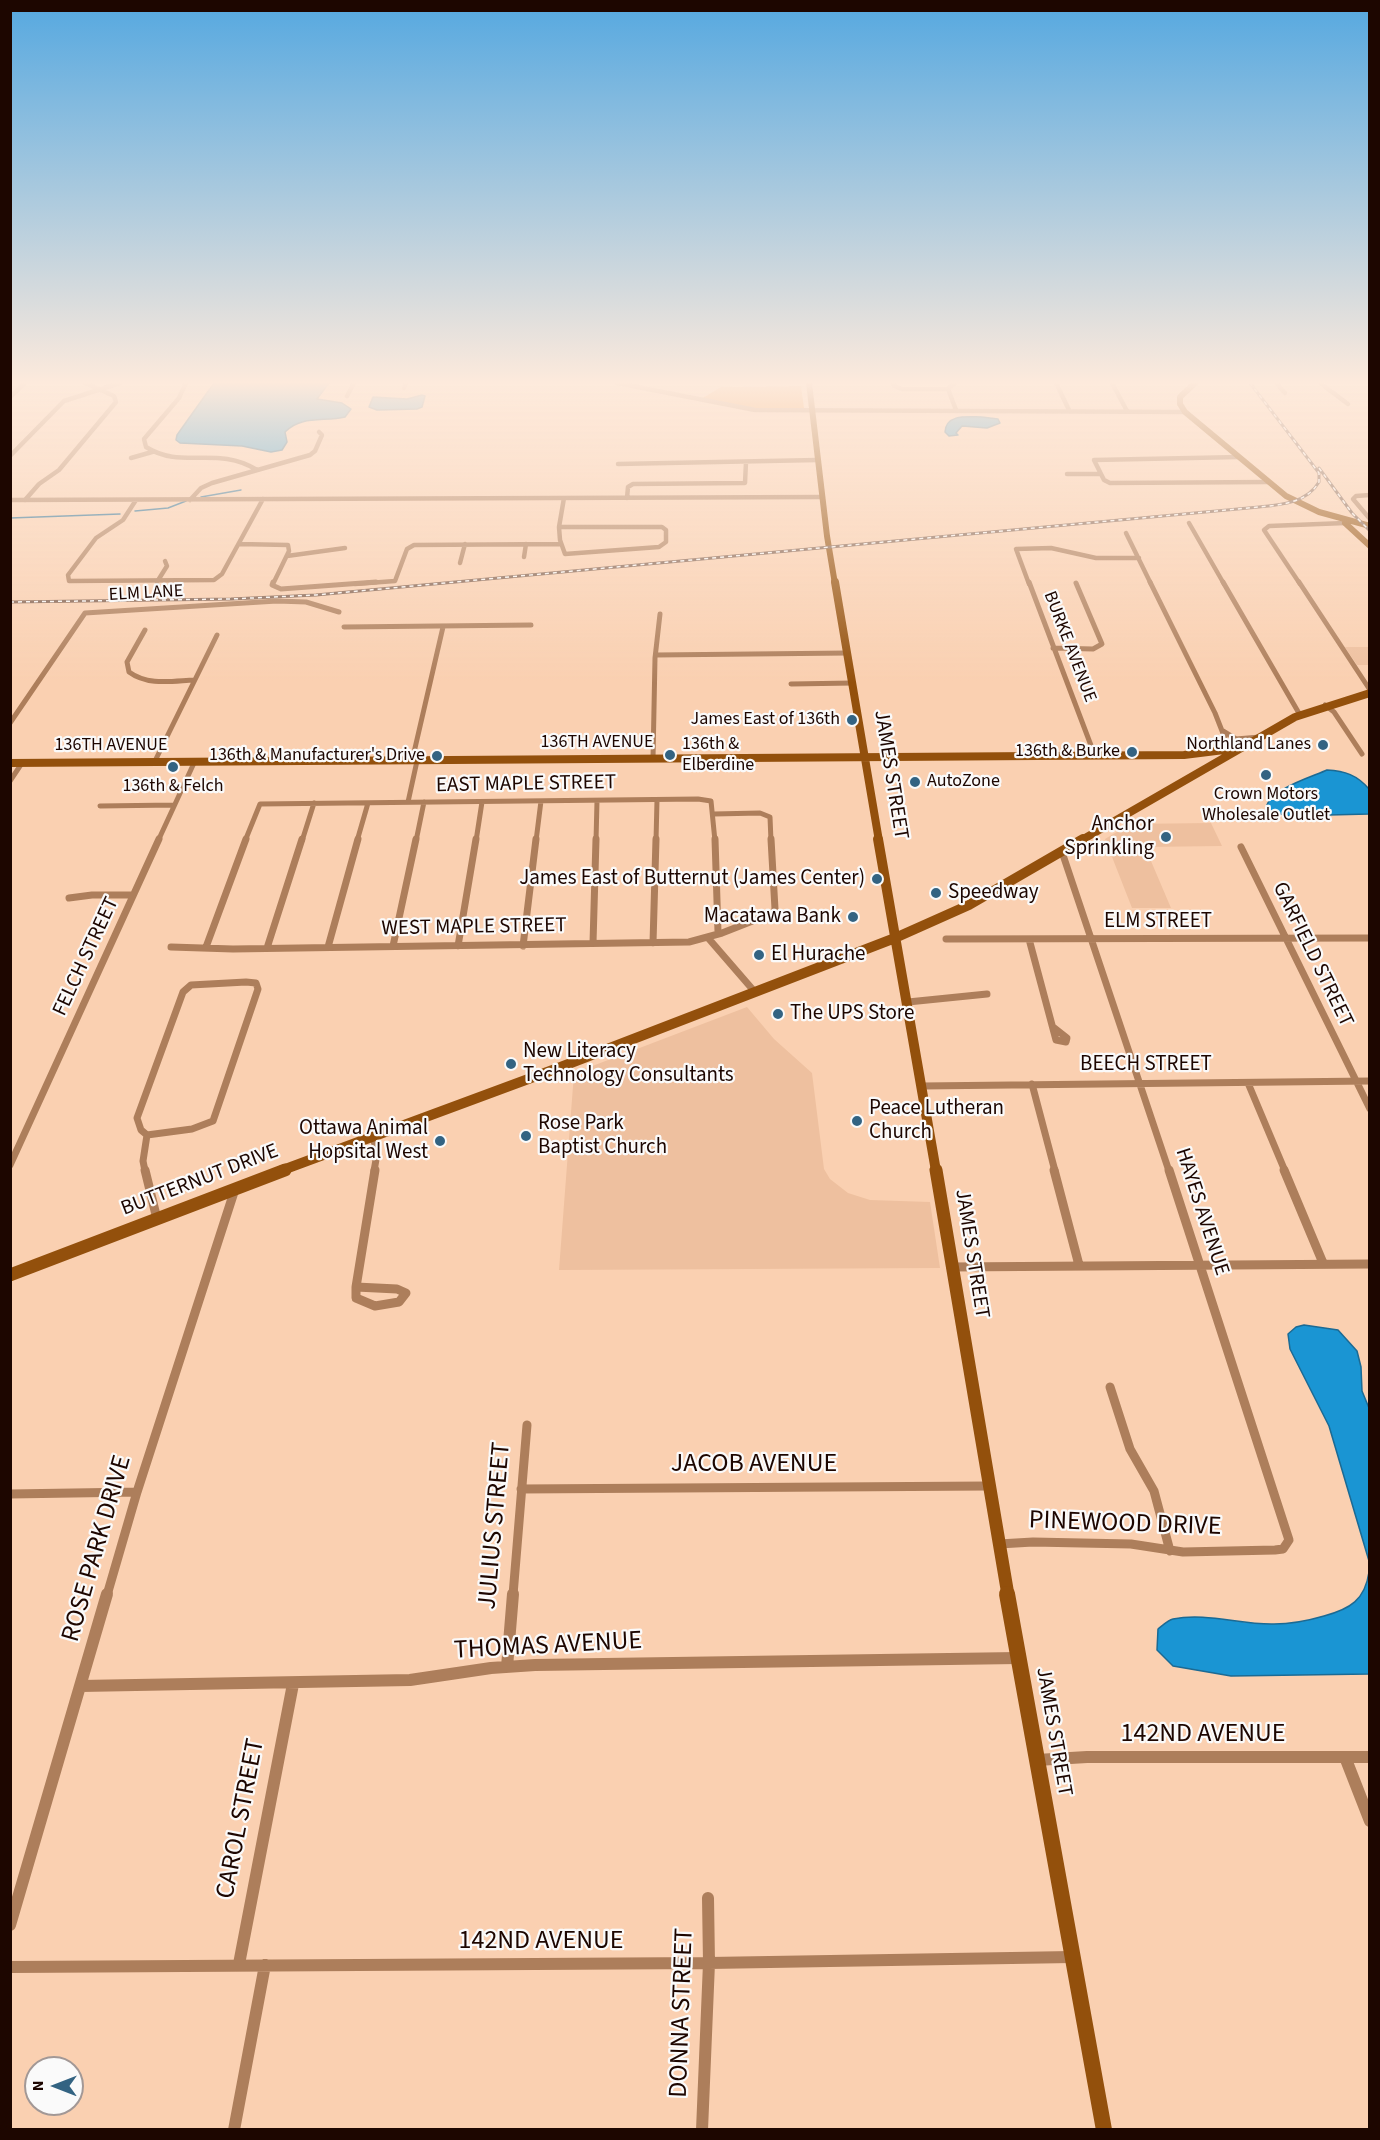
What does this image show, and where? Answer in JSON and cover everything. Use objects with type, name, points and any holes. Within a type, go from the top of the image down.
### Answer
[{"type":"street","points":[[25,500],[41,483]]},
{"type":"street","points":[[190,500],[206,485],[213,483]]},
{"type":"street","points":[[627,498],[628,487],[633,484],[745,483]]},
{"type":"street","name":"JAMES STREET","points":[[819,483],[988,1486],[1104,2130]]},
{"type":"street","points":[[1269,483],[1294,501],[1342,520],[1370,526]]},
{"type":"street","points":[[1370,495],[1356,496],[1353,499],[1370,519]]},
{"type":"street","points":[[10,500],[821,497]]},
{"type":"street","points":[[559,527],[665,528],[665,544],[659,547],[568,555],[563,552],[560,544],[559,527],[564,498]]},
{"type":"street","points":[[136,500],[123,520],[91,544],[68,575],[69,581],[210,581],[220,577],[263,499]]},
{"type":"street","points":[[1322,522],[1326,519],[1327,514]]},
{"type":"street","points":[[1370,546],[1363,537],[1342,520],[1269,526],[1264,530],[1370,692]]},
{"type":"street","points":[[1355,522],[1363,537]]},
{"type":"street","points":[[1189,523],[1300,715]]},
{"type":"street","points":[[1126,533],[1222,730],[1225,753]]},
{"type":"street","points":[[239,544],[288,545],[290,548],[287,556],[272,585],[276,589],[395,580],[407,549],[411,546],[560,544]]},
{"type":"street","points":[[460,563],[465,544]]},
{"type":"street","points":[[524,557],[526,544]]},
{"type":"street","points":[[287,556],[345,548]]},
{"type":"street","name":"BURKE AVENUE","points":[[1095,756],[1016,549],[1051,548],[1096,558],[1139,558]]},
{"type":"street","points":[[157,582],[167,566],[165,561]]},
{"type":"street","points":[[1053,648],[1093,649],[1102,644],[1076,583]]},
{"type":"street","name":"ELM LANE","points":[[10,723],[85,613],[277,601],[306,602],[339,612]]},
{"type":"street","points":[[653,759],[656,655],[660,614]]},
{"type":"street","points":[[344,627],[531,625]]},
{"type":"street","points":[[408,802],[414,760],[444,627]]},
{"type":"street","points":[[145,630],[127,662],[131,675],[149,680],[194,680]]},
{"type":"street","points":[[154,763],[217,635]]},
{"type":"street","points":[[656,655],[848,653]]},
{"type":"street","points":[[791,684],[853,683]]},
{"type":"street","name":"BUTTERNUT DRIVE","points":[[10,1275],[895,938],[969,906],[1225,753],[1242,747],[1300,715],[1370,692]]},
{"type":"street","points":[[1325,705],[1334,712],[1362,754]]},
{"type":"street","points":[[1222,730],[1236,739],[1261,736]]},
{"type":"street","name":"136TH AVENUE","points":[[10,763],[1095,756],[1194,758],[1225,753]]},
{"type":"street","points":[[10,781],[22,763]]},
{"type":"street","name":"FELCH STREET","points":[[10,1165],[194,763]]},
{"type":"street","points":[[653,943],[657,800]]},
{"type":"street","name":"EAST MAPLE STREET","points":[[206,947],[260,804],[706,800],[711,801],[714,814]]},
{"type":"street","points":[[523,946],[541,801]]},
{"type":"street","points":[[593,943],[597,801]]},
{"type":"street","points":[[393,946],[424,802]]},
{"type":"street","points":[[458,946],[482,802]]},
{"type":"street","points":[[267,948],[314,803]]},
{"type":"street","points":[[328,947],[368,803]]},
{"type":"street","points":[[100,806],[174,805]]},
{"type":"street","points":[[714,814],[717,932]]},
{"type":"street","name":"WEST MAPLE STREET","points":[[171,947],[678,944],[708,939],[717,932],[773,913],[776,901],[770,817],[765,814],[714,814]]},
{"type":"street","name":"GARFIELD STREET","points":[[1241,847],[1370,1109]]},
{"type":"street","name":"HAYES AVENUE","points":[[1062,852],[1288,1531],[1289,1540],[1283,1549],[1249,1551]]},
{"type":"street","points":[[69,898],[92,895],[133,895]]},
{"type":"street","name":"ELM STREET","points":[[946,939],[1370,938]]},
{"type":"street","points":[[708,939],[754,991]]},
{"type":"street","points":[[1029,939],[1053,1028]]},
{"type":"street","points":[[256,983],[258,989],[213,1121],[192,1129],[147,1135],[141,1130],[138,1118],[186,989],[198,984],[256,983]]},
{"type":"street","points":[[908,1002],[987,994]]},
{"type":"street","name":"BEECH STREET","points":[[922,1086],[1370,1081]]},
{"type":"street","points":[[1248,1083],[1323,1263]]},
{"type":"street","points":[[1032,1084],[1079,1265]]},
{"type":"street","points":[[147,1135],[143,1161],[157,1219]]},
{"type":"street","points":[[356,1287],[397,1289],[406,1293],[406,1297],[402,1302],[393,1305],[363,1305],[356,1298],[356,1287],[377,1154],[373,1136]]},
{"type":"street","name":"ROSE PARK DRIVE","points":[[10,1925],[137,1492],[235,1188]]},
{"type":"street","points":[[951,1267],[1370,1264]]},
{"type":"street","points":[[1110,1387],[1130,1449],[1154,1491],[1170,1551]]},
{"type":"street","name":"JULIUS STREET","points":[[507,1666],[527,1425]]},
{"type":"street","name":"JACOB AVENUE","points":[[521,1489],[988,1486]]},
{"type":"street","points":[[10,1494],[137,1492]]},
{"type":"street","name":"PINEWOOD DRIVE","points":[[999,1544],[1033,1542],[1131,1544],[1170,1551],[1249,1551]]},
{"type":"street","name":"THOMAS AVENUE","points":[[81,1686],[293,1684],[410,1680],[507,1666],[1018,1658]]},
{"type":"street","name":"CAROL STREET","points":[[239,1964],[293,1684]]},
{"type":"street","name":"142ND AVENUE","points":[[1037,1760],[1087,1757],[1370,1757]]},
{"type":"street","points":[[1345,1757],[1370,1821]]},
{"type":"street","name":"DONNA STREET","points":[[702,2130],[709,1963],[708,1898]]},
{"type":"street","name":"142ND AVENUE","points":[[10,1967],[709,1963],[1072,1957]]},
{"type":"street","points":[[234,2130],[265,1965]]},
{"type":"shaded area","points":[[1345,647],[1369,647],[1369,665],[1357,665]]},
{"type":"shaded area","points":[[1211,823],[1222,846],[1145,847],[1171,908],[1132,908],[1105,839],[1130,824]]},
{"type":"shaded area","points":[[747,1007],[774,1039],[812,1073],[824,1169],[830,1179],[848,1193],[870,1200],[930,1202],[940,1268],[559,1270],[574,1073]]},
{"type":"water","points":[[1327,770],[1350,775],[1360,780],[1369,789],[1369,814],[1288,816],[1266,810],[1273,796],[1281,790]]},
{"type":"water","points":[[1304,1325],[1338,1330],[1357,1351],[1361,1367],[1362,1391],[1369,1408],[1369,1561],[1329,1426],[1290,1349],[1288,1334],[1296,1327]]},
{"type":"water","points":[[1369,1572],[1369,1674],[1231,1676],[1173,1666],[1157,1650],[1158,1629],[1173,1619],[1198,1617],[1280,1624],[1305,1621],[1333,1613],[1355,1602],[1364,1590]]},
{"type":"waterway","points":[[201,497],[241,490]]},
{"type":"waterway","points":[[135,511],[168,508],[186,501]]},
{"type":"waterway","points":[[10,518],[120,514]]},
{"type":"railway","points":[[10,602],[231,599],[316,595],[1267,506],[1300,499],[1318,483]]},
{"type":"railway","points":[[1330,483],[1352,513],[1370,531]]},
{"type":"place","name":"James East of 136th","points":[[852,720]]},
{"type":"place","name":"Northland Lanes","points":[[1323,745]]},
{"type":"place","name":"136th & Burke","points":[[1132,752]]},
{"type":"place","name":"136th & Elberdine","points":[[670,755]]},
{"type":"place","name":"136th & Manufacturer's Drive","points":[[437,756]]},
{"type":"place","name":"136th & Felch","points":[[173,767]]},
{"type":"place","name":"Crown Motors Wholesale Outlet","points":[[1266,775]]},
{"type":"place","name":"AutoZone","points":[[915,782]]},
{"type":"place","name":"Anchor Sprinkling","points":[[1166,837]]},
{"type":"place","name":"James East of Butternut (James Center)","points":[[877,879]]},
{"type":"place","name":"Speedway","points":[[936,893]]},
{"type":"place","name":"Macatawa Bank","points":[[853,917]]},
{"type":"place","name":"El Hurache","points":[[759,955]]},
{"type":"place","name":"The UPS Store","points":[[778,1014]]},
{"type":"place","name":"New Literacy Technology Consultants","points":[[511,1064]]},
{"type":"place","name":"Peace Lutheran Church","points":[[857,1121]]},
{"type":"place","name":"Rose Park Baptist Church","points":[[526,1136]]},
{"type":"place","name":"Ottawa Animal Hopsital West","points":[[440,1141]]}]
